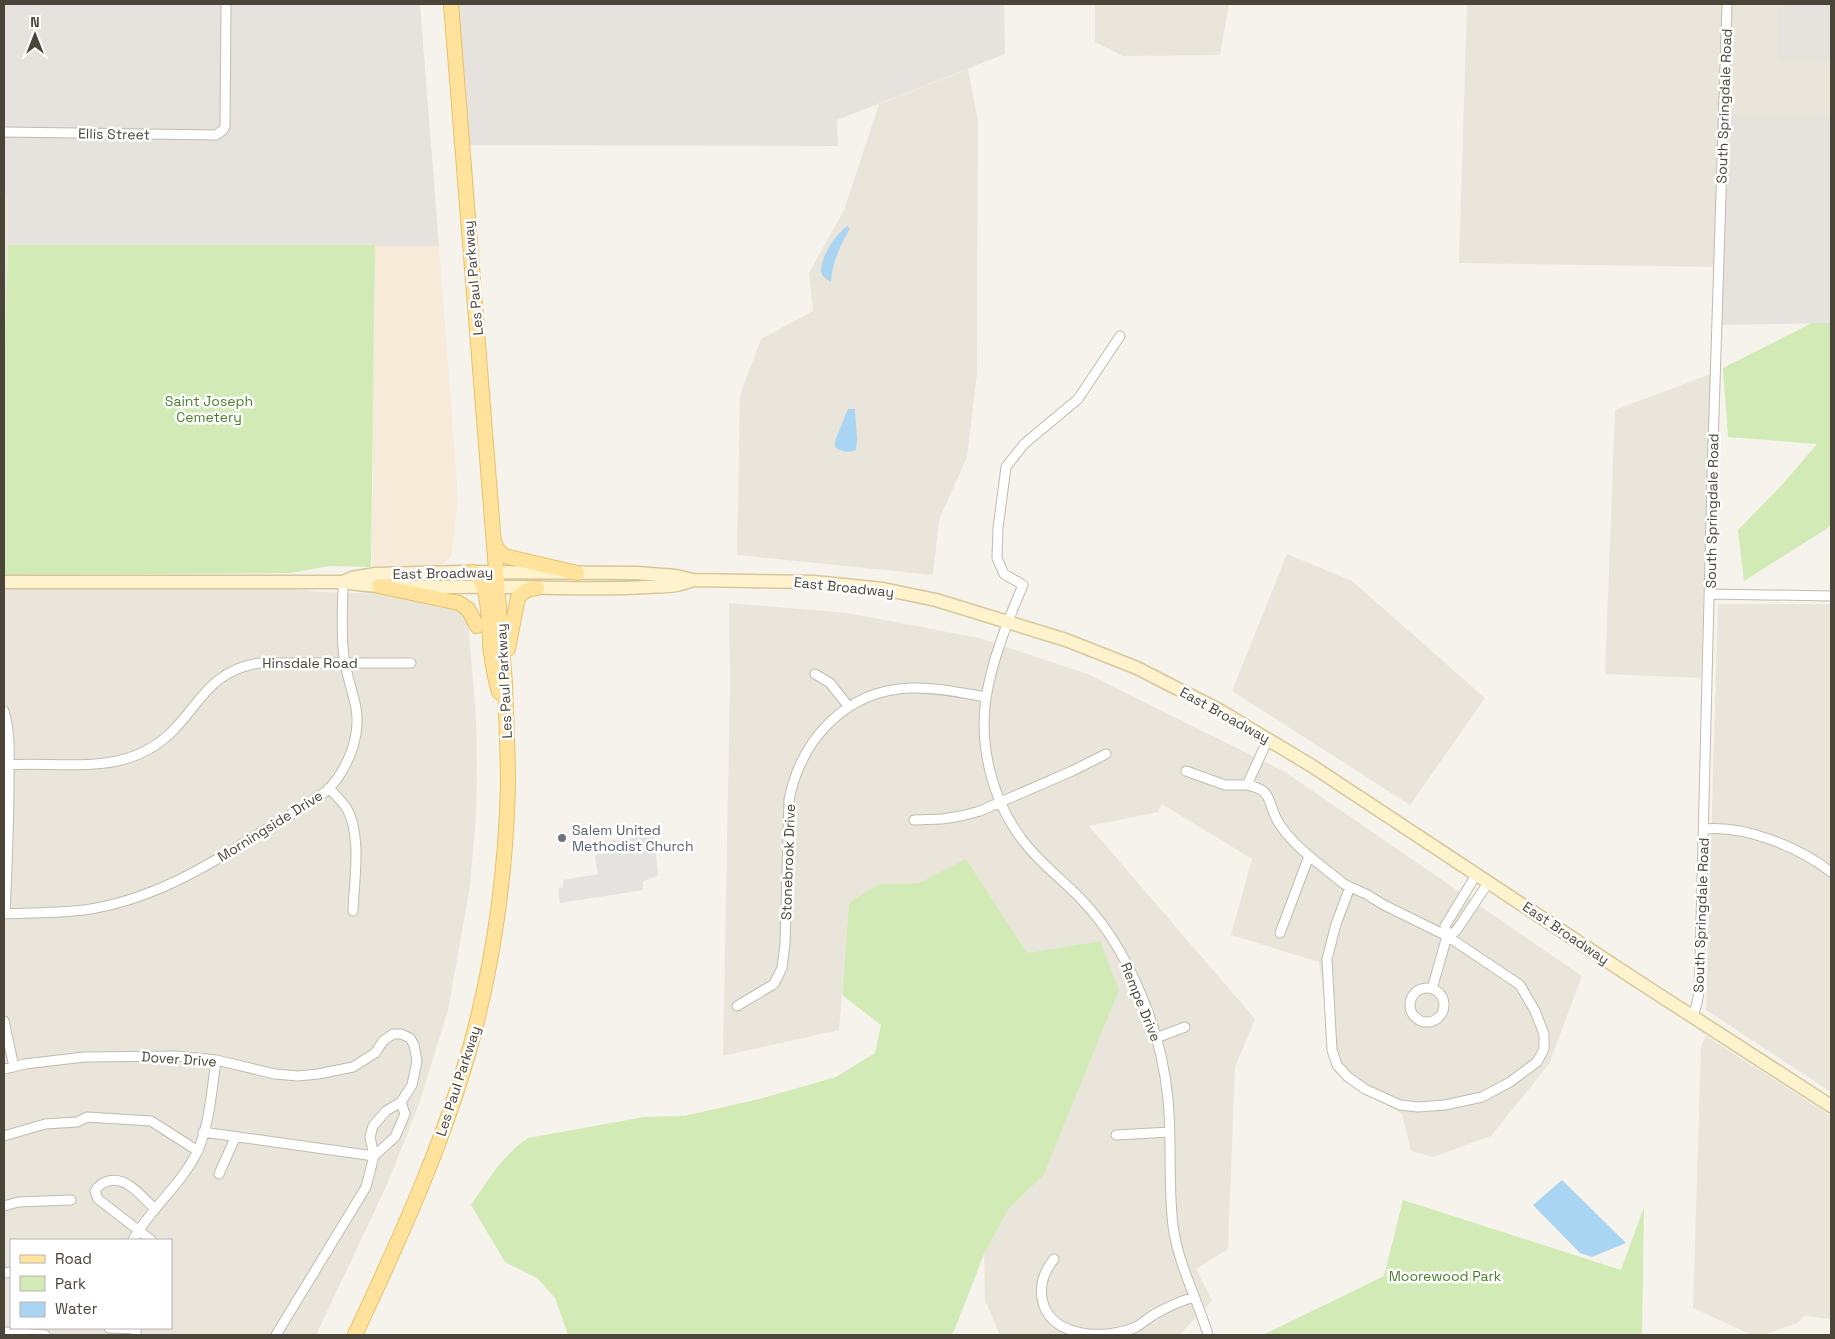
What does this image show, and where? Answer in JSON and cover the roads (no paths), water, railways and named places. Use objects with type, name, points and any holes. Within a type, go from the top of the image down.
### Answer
[{"type":"main road","points":[[441,4],[444,42],[458,97]]},
{"type":"main road","name":"Les Paul Parkway","points":[[355,1335],[429,1168],[454,1099],[476,1023],[493,944],[502,876],[508,786],[504,672],[485,587],[496,572],[451,4]]},
{"type":"main road","points":[[493,539],[497,549],[504,556],[577,573]]},
{"type":"main road","points":[[472,572],[478,576],[485,587],[494,674],[506,717]]},
{"type":"main road","name":"East Broadway","points":[[343,582],[352,578],[376,574],[472,572],[637,573],[676,576],[693,580],[797,581],[870,587],[929,598],[1071,641],[1137,668],[1191,695],[1268,739],[1446,853],[1476,875],[1831,1106]]},
{"type":"main road","name":"East Broadway","points":[[4,582],[343,582],[379,586],[633,588],[685,584],[693,580]]},
{"type":"main road","points":[[379,586],[459,603],[468,609],[477,626]]},
{"type":"main road","points":[[504,672],[516,602],[518,597],[526,590],[537,588]]},
{"type":"street","name":"Ellis Street","points":[[4,132],[216,135],[225,126],[226,4]]},
{"type":"street","name":"South Springdale Road","points":[[1692,1016],[1697,1006],[1699,995],[1712,478],[1727,4]]},
{"type":"street","name":"Rempe Drive","points":[[1120,336],[1078,399],[1024,444],[1006,466],[998,528],[997,558],[1004,574],[1023,585],[1008,622],[986,697],[986,752],[1000,802],[1021,838],[1101,921],[1134,977],[1150,1015],[1164,1069],[1170,1132],[1173,1225],[1181,1261],[1208,1335]]},
{"type":"street","name":"Morningside Drive","points":[[4,914],[84,910],[114,904],[166,887],[246,842],[329,788],[345,765],[356,734],[356,711],[345,663],[343,582]]},
{"type":"street","points":[[1710,594],[1831,596]]},
{"type":"street","name":"Hinsdale Road","points":[[6,765],[87,764],[136,756],[163,740],[186,716],[210,686],[237,668],[260,663],[411,663]]},
{"type":"street","points":[[815,674],[830,683],[850,707]]},
{"type":"street","name":"Stonebrook Drive","points":[[737,1006],[774,984],[782,968],[785,944],[788,815],[792,782],[800,762],[813,741],[826,726],[850,707],[877,694],[908,688],[940,689],[986,697]]},
{"type":"street","points":[[4,711],[9,735],[6,765],[4,914]]},
{"type":"street","points":[[1247,785],[1268,739]]},
{"type":"street","points":[[914,820],[961,816],[1072,772],[1106,754]]},
{"type":"street","points":[[1186,771],[1225,785],[1247,785],[1261,788],[1266,793],[1278,821],[1309,856],[1350,886],[1447,936],[1510,977],[1523,989],[1541,1024],[1544,1049],[1537,1062],[1482,1097],[1444,1105],[1418,1107],[1400,1105],[1365,1089],[1348,1077],[1337,1065],[1332,1050],[1327,959],[1334,930],[1350,886]]},
{"type":"street","points":[[329,788],[346,808],[354,834],[356,845],[352,911]]},
{"type":"street","points":[[1704,829],[1713,828],[1739,832],[1779,843],[1820,864],[1831,872]]},
{"type":"street","points":[[1280,933],[1309,856]]},
{"type":"street","points":[[1432,989],[1447,936],[1445,926],[1476,875]]},
{"type":"street","points":[[1447,936],[1456,931],[1488,882]]},
{"type":"street","points":[[4,1020],[14,1067]]},
{"type":"street","points":[[1156,1038],[1185,1028]]},
{"type":"street","name":"Dover Drive","points":[[4,1069],[84,1057],[176,1056],[216,1060],[275,1074],[298,1076],[353,1067],[375,1053],[383,1041],[393,1034],[401,1034],[410,1038],[414,1045],[416,1061],[412,1085],[401,1102]]},
{"type":"street","points":[[134,1239],[185,1172],[198,1151],[204,1132],[216,1060]]},
{"type":"street","points":[[276,1335],[366,1187],[374,1156],[370,1137],[374,1126],[386,1111],[401,1102],[405,1114],[395,1136],[374,1156]]},
{"type":"street","points":[[4,1136],[45,1124],[77,1122],[87,1117],[151,1121],[198,1151]]},
{"type":"street","points":[[204,1132],[235,1138],[374,1156]]},
{"type":"street","points":[[1116,1135],[1170,1132]]},
{"type":"street","points":[[219,1174],[235,1138]]},
{"type":"street","points":[[150,1239],[95,1195],[98,1186],[110,1180],[123,1181],[155,1209]]},
{"type":"street","points":[[4,1206],[18,1202],[71,1200]]},
{"type":"street","points":[[1054,1259],[1042,1284],[1043,1302],[1047,1313],[1055,1322],[1075,1333],[1099,1335],[1136,1327],[1161,1310],[1194,1297]]},
{"type":"street","points":[[118,1329],[136,1331]]},
{"type":"street","points":[[4,1332],[45,1335]]},
{"type":"water","points":[[848,226],[849,230],[835,261],[831,282],[822,274],[824,258],[839,233]]},
{"type":"water","points":[[848,409],[855,409],[857,439],[856,450],[848,452],[835,447],[835,441]]},
{"type":"water","points":[[1562,1180],[1626,1243],[1592,1257],[1580,1253],[1533,1205]]},
{"type":"place","name":"Salem United Methodist Church","points":[[562,838]]},
{"type":"park label","name":"Saint Joseph Cemetery","points":[[209,410]]},
{"type":"park label","name":"Moorewood Park","points":[[1445,1276]]}]
